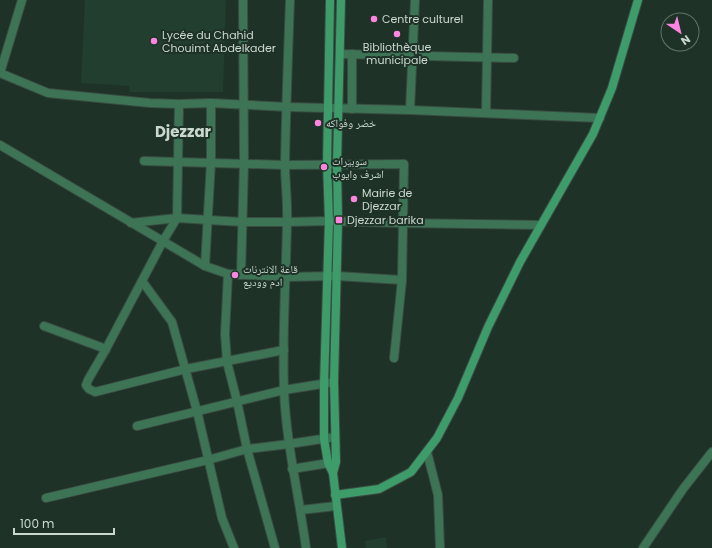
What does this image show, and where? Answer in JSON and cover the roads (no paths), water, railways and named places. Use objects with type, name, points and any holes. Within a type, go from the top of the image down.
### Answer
[{"type":"main road","points":[[330,0],[327,164],[329,221],[324,384],[324,439],[332,463]]},
{"type":"main road","points":[[341,0],[334,382],[335,437],[332,463],[342,548]]},
{"type":"main road","points":[[335,495],[380,489],[411,472],[437,438],[458,398],[488,327],[520,262],[594,134],[612,88],[638,0]]},
{"type":"street","points":[[22,0],[0,73],[48,93],[150,103],[211,103],[600,118]]},
{"type":"street","points":[[241,275],[244,163],[243,0]]},
{"type":"street","points":[[290,0],[285,165],[288,222],[285,277],[284,390],[292,469],[301,510],[306,548]]},
{"type":"street","points":[[410,110],[415,0]]},
{"type":"street","points":[[486,113],[488,0]]},
{"type":"street","points":[[340,54],[514,58]]},
{"type":"street","points":[[352,54],[352,109]]},
{"type":"street","points":[[205,266],[211,162],[211,103]]},
{"type":"street","points":[[179,104],[177,218],[163,241],[86,385],[89,389],[95,392],[186,369],[284,350]]},
{"type":"street","points":[[0,145],[205,266],[228,274],[285,277],[337,276],[402,280]]},
{"type":"street","points":[[144,161],[285,165],[404,164],[402,280],[394,358]]},
{"type":"street","points":[[132,223],[177,218],[242,222],[338,221],[541,225]]},
{"type":"street","points":[[228,274],[225,334],[227,362],[248,449],[275,548]]},
{"type":"street","points":[[142,281],[172,322],[197,411],[222,518],[234,548]]},
{"type":"street","points":[[44,326],[106,349]]},
{"type":"street","points":[[137,426],[284,390],[334,382]]},
{"type":"street","points":[[46,498],[208,460],[248,449],[335,437]]},
{"type":"street","points":[[427,452],[438,495],[440,548]]},
{"type":"street","points":[[646,547],[683,489],[712,452]]},
{"type":"street","points":[[292,469],[332,463]]},
{"type":"street","points":[[301,510],[336,506]]},
{"type":"place","name":"Centre culturel","points":[[374,19]]},
{"type":"place","name":"Bibliothèque municipale","points":[[397,34]]},
{"type":"place","name":"Lycée du Chahid Chouimt Abdelkader","points":[[154,41]]},
{"type":"place","name":"خضر وفواكه","points":[[318,123]]},
{"type":"place","name":"سوبيرات اشرف وايوب","points":[[324,167]]},
{"type":"place","name":"Mairie de Djezzar","points":[[354,199]]},
{"type":"place","name":"Djezzar barika","points":[[339,220]]},
{"type":"place","name":"قاعة الانترنات ادم ووديع","points":[[235,275]]},
{"type":"district","name":"Djezzar","points":[[183,131]]}]
